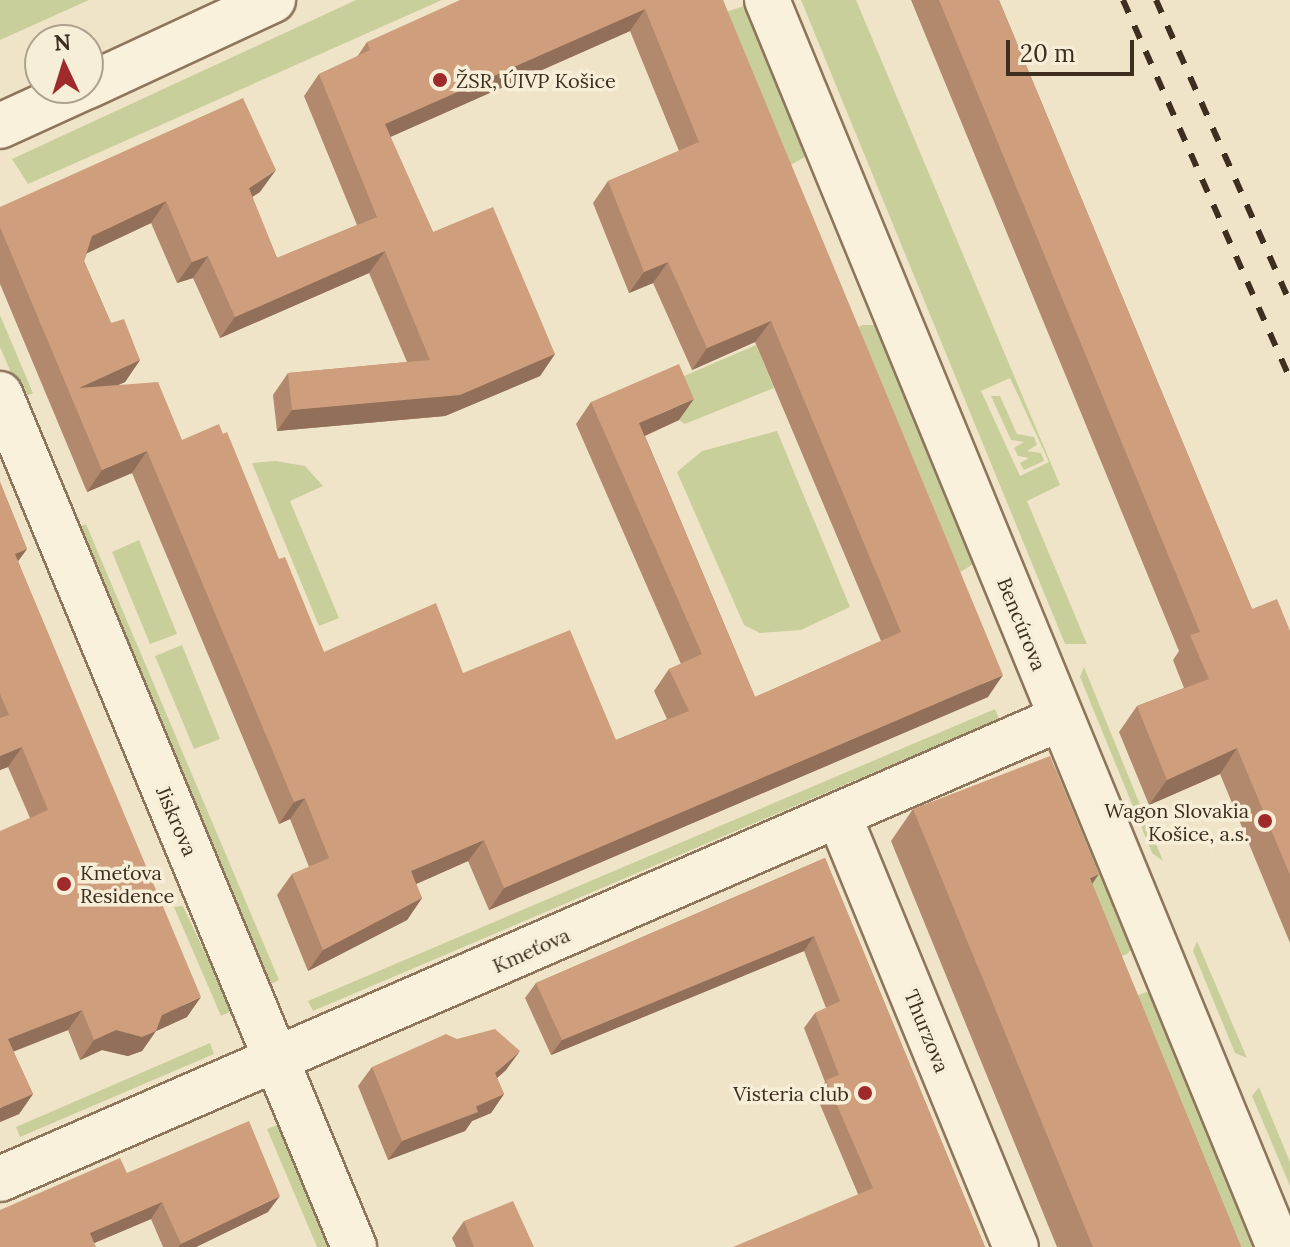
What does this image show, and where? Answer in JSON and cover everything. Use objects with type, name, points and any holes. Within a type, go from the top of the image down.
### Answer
[{"type":"street","points":[[104,78],[273,0]]},
{"type":"street","name":"Bencúrova","points":[[767,0],[1279,1247]]},
{"type":"street","points":[[0,126],[48,104]]},
{"type":"street","name":"Jiskrova","points":[[0,394],[354,1247]]},
{"type":"street","name":"Kmeťova","points":[[0,1179],[1061,718]]},
{"type":"street","name":"Thurzova","points":[[839,816],[1016,1247]]},
{"type":"green space","points":[[0,0],[89,0],[36,24],[24,24],[24,29],[0,40]]},
{"type":"green space","points":[[356,0],[442,0],[28,184],[12,159]]},
{"type":"green space","points":[[801,0],[856,0],[1060,485],[1027,501],[1087,644],[1065,644]],"holes":[[[1010,378],[1049,462],[1020,476],[981,391]]]},
{"type":"green space","points":[[744,6],[750,8],[812,153],[787,167],[723,13]]},
{"type":"green space","points":[[0,315],[33,393],[22,398],[0,347]]},
{"type":"green space","points":[[863,325],[879,325],[978,561],[954,576],[853,329]]},
{"type":"green space","points":[[756,345],[774,388],[685,424],[679,420],[663,385]]},
{"type":"green space","points":[[991,396],[1000,396],[1017,434],[1034,437],[1037,445],[1027,451],[1041,453],[1044,461],[1024,470],[1020,463],[1029,458],[1018,456],[1014,448],[1024,442],[1011,440]]},
{"type":"green space","points":[[777,431],[850,607],[801,630],[760,633],[744,625],[677,472],[702,451]]},
{"type":"green space","points":[[276,461],[305,466],[323,486],[290,501],[339,618],[319,626],[252,463]]},
{"type":"green space","points":[[86,524],[279,980],[267,986],[74,529]]},
{"type":"green space","points":[[139,540],[177,634],[150,644],[112,552]]},
{"type":"green space","points":[[182,645],[220,739],[194,749],[155,656]]},
{"type":"green space","points":[[1084,667],[1163,861],[1152,853],[1080,677]]},
{"type":"green space","points":[[995,709],[999,719],[313,1011],[308,1001]]},
{"type":"green space","points":[[1046,764],[1066,771],[1134,947],[1127,954],[1107,961]]},
{"type":"green space","points":[[183,906],[232,1011],[221,1016],[174,907]]},
{"type":"green space","points":[[1197,941],[1247,1058],[1235,1053],[1193,951]]},
{"type":"green space","points":[[1146,992],[1163,997],[1267,1247],[1226,1247],[1122,1001]]},
{"type":"green space","points":[[210,1043],[214,1054],[20,1137],[16,1127]]},
{"type":"green space","points":[[1259,1087],[1290,1162],[1290,1186],[1252,1096]]},
{"type":"green space","points":[[280,1124],[331,1247],[317,1247],[267,1129]]},
{"type":"building","points":[[460,0],[723,0],[1003,675],[504,888],[484,840],[411,871],[422,898],[323,950],[292,874],[329,858],[305,798],[294,802],[147,451],[102,470],[0,227],[0,207],[243,98],[276,170],[249,188],[277,258],[377,217],[319,74],[370,50],[367,42]],"holes":[[[645,9],[699,142],[608,181],[644,272],[668,262],[707,348],[771,321],[901,632],[755,697],[639,423],[694,399],[679,364],[591,402],[702,654],[669,669],[689,711],[616,740],[570,630],[463,673],[436,603],[324,652],[285,557],[279,559],[227,432],[223,434],[219,424],[182,440],[158,382],[79,388],[140,360],[124,319],[111,323],[84,261],[92,236],[166,201],[192,262],[208,256],[235,317],[385,251],[430,360],[288,373],[292,410],[460,395],[555,354],[493,207],[433,232],[385,124]]]},
{"type":"building","points":[[939,0],[999,0],[1252,609],[1277,599],[1290,631],[1290,875],[1237,748],[1167,780],[1137,706],[1209,679],[1190,635],[1200,632]]},
{"type":"building","points":[[0,482],[27,549],[15,554],[201,997],[162,1015],[156,1031],[142,1037],[116,1030],[94,1040],[82,1010],[8,1039],[33,1094],[0,1108],[0,831],[48,810],[22,747],[0,756],[0,718],[9,715],[0,694]]},
{"type":"building","points":[[1050,756],[1099,874],[1090,878],[1241,1247],[1093,1247],[913,809]]},
{"type":"building","points":[[825,858],[985,1247],[733,1247],[873,1188],[826,1080],[839,1075],[815,1013],[840,1001],[814,936],[562,1040],[536,983]]},
{"type":"building","points":[[495,1029],[520,1051],[495,1073],[504,1094],[476,1106],[478,1112],[402,1141],[372,1067],[446,1034],[457,1039]]},
{"type":"building","points":[[249,1121],[280,1196],[181,1244],[162,1202],[90,1233],[96,1247],[0,1247],[0,1210],[120,1158],[127,1173]]},
{"type":"building","points":[[513,1201],[534,1247],[474,1247],[464,1221]]},
{"type":"railway","points":[[1123,0],[1290,378]]},
{"type":"railway","points":[[1156,0],[1290,302]]},
{"type":"place","name":"ŽSR, ÚIVP Košice","points":[[440,80]]},
{"type":"place","name":"Wagon Slovakia Košice, a.s.","points":[[1265,821]]},
{"type":"place","name":"Kmeťova Residence","points":[[64,884]]},
{"type":"place","name":"Visteria club","points":[[865,1093]]}]
